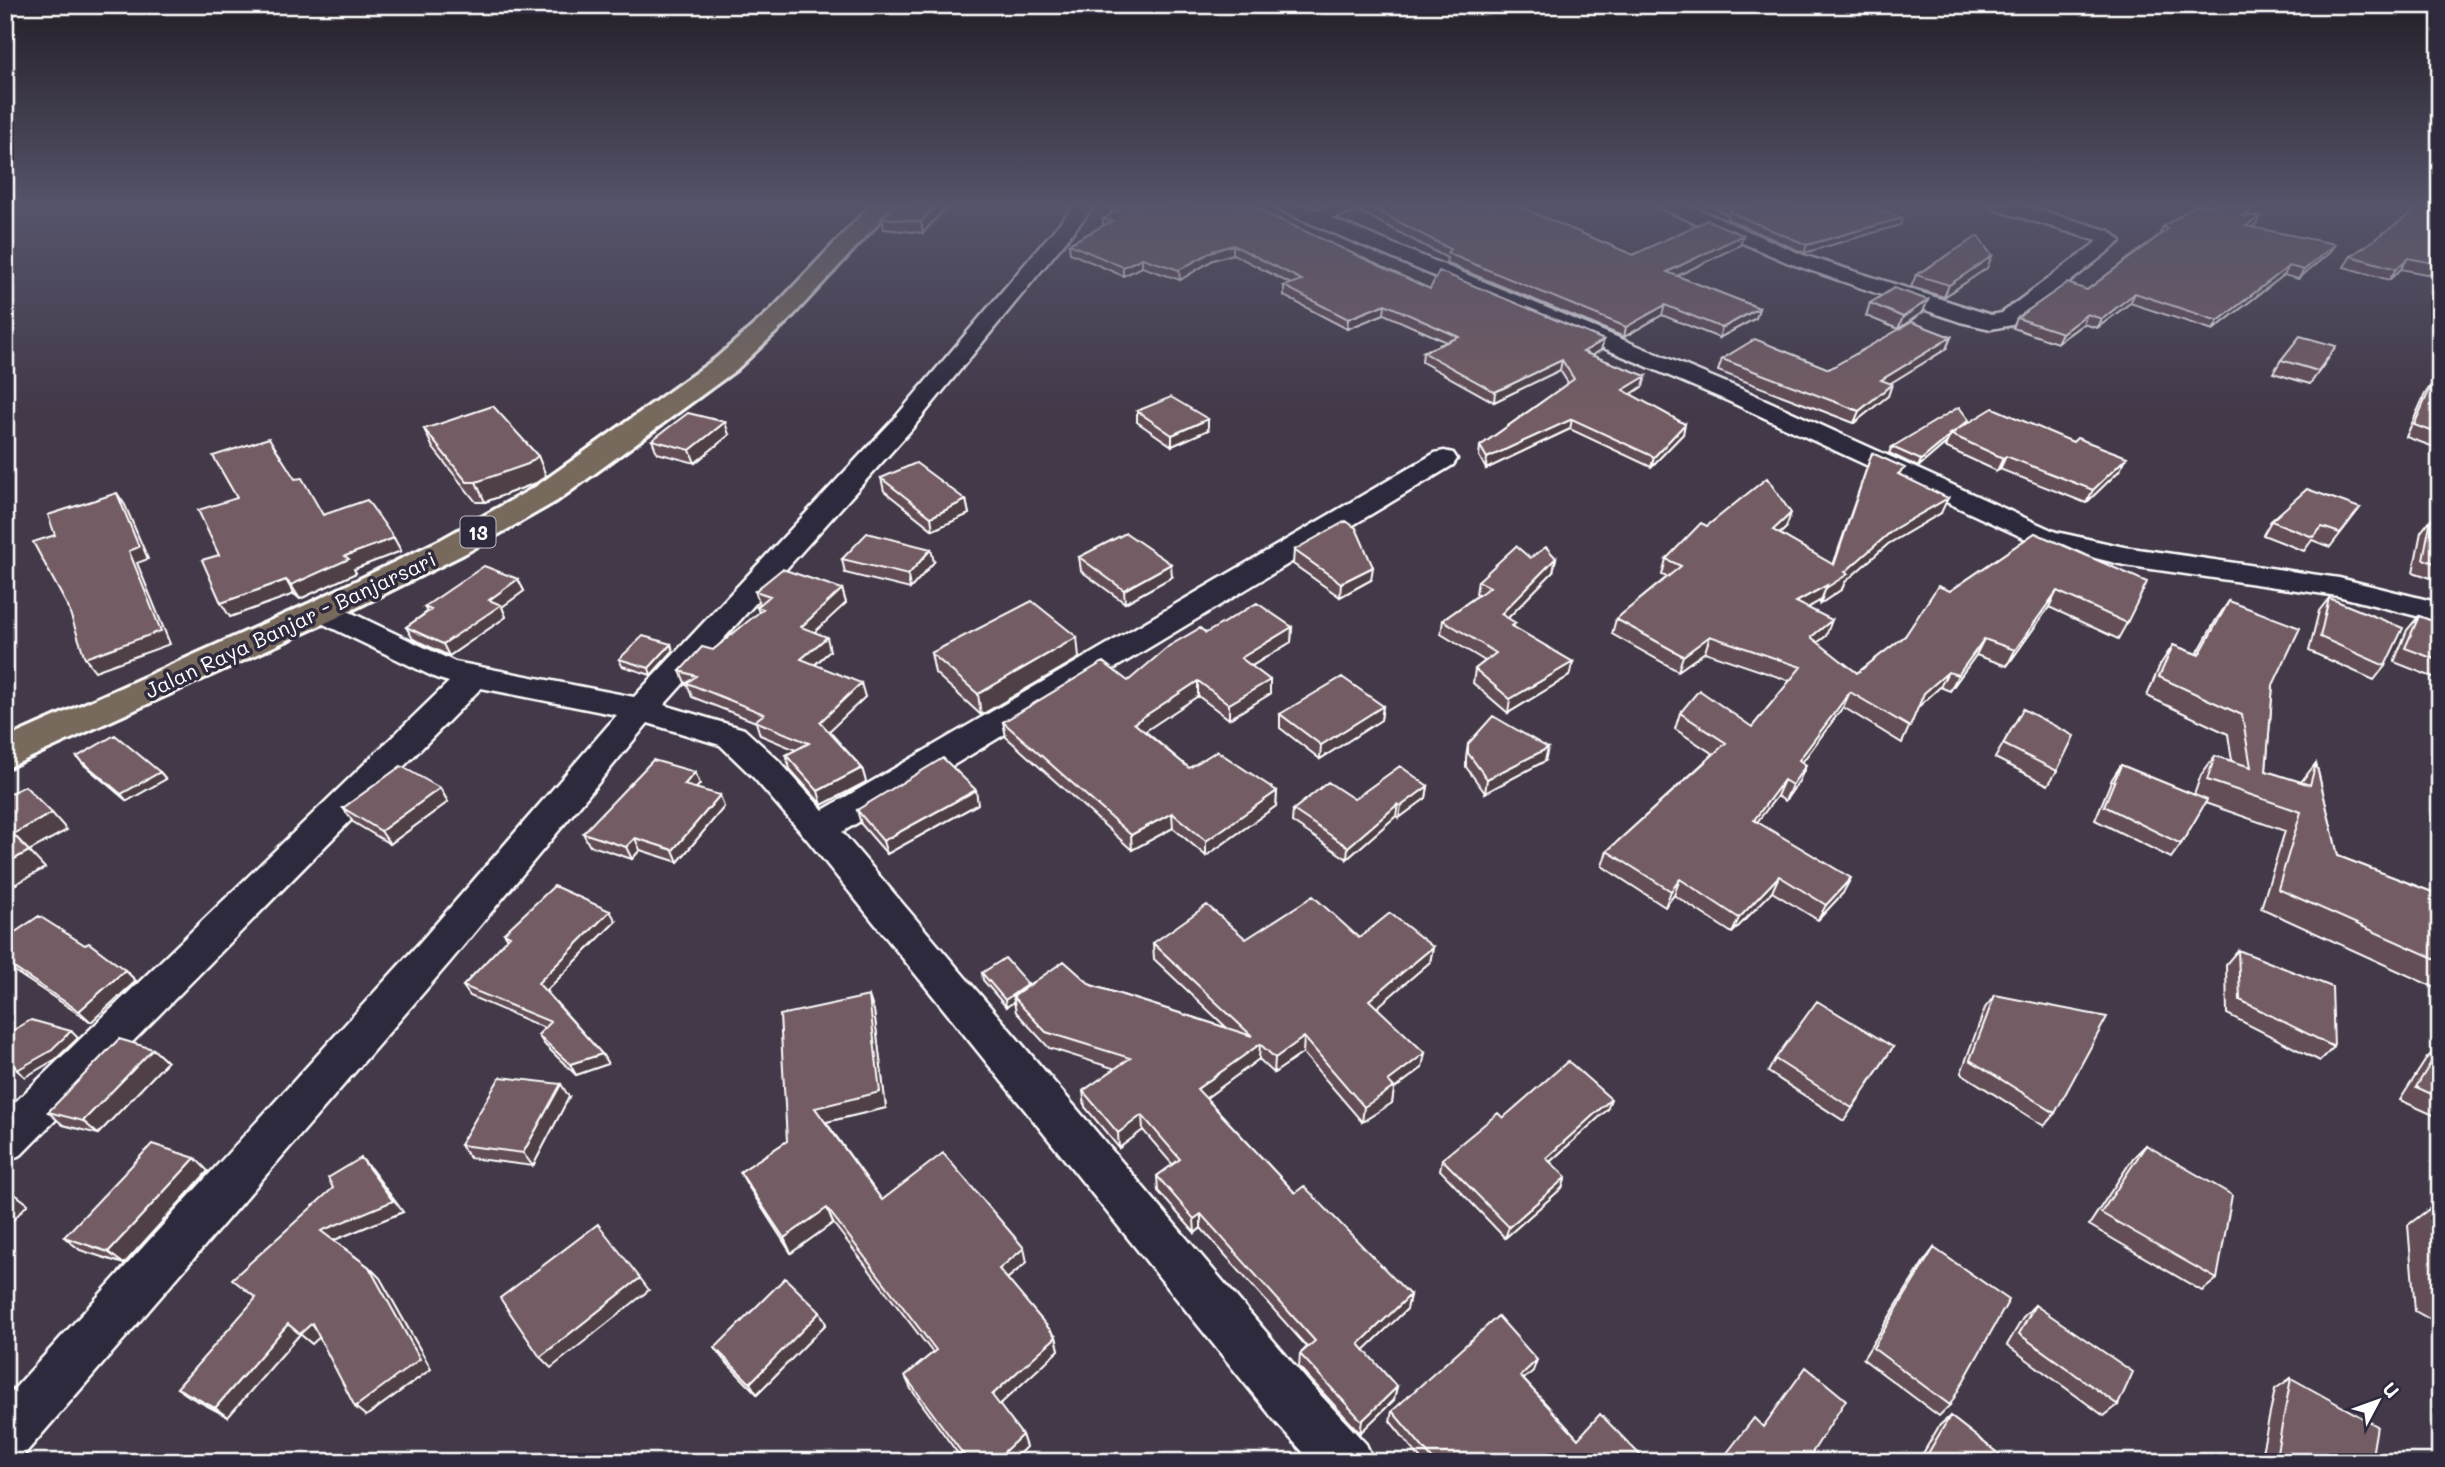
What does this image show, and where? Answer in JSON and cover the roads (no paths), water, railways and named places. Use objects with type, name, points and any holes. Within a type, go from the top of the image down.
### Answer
[{"type":"highway","name":"Jalan Raya Banjar - Banjarsari","points":[[5,755],[323,611],[452,547],[546,494],[715,373],[780,314],[819,273]]},
{"type":"street","points":[[5,1438],[435,952],[641,709],[902,425],[1029,273]]},
{"type":"street","points":[[1446,273],[1737,396],[2048,538],[2124,556],[2339,587],[2440,613]]},
{"type":"street","points":[[1839,273],[1968,317],[2000,322],[2008,319],[2068,273]]},
{"type":"street","points":[[819,829],[1444,459]]},
{"type":"street","points":[[323,611],[447,671],[641,709],[732,737],[766,769],[819,829],[1293,1403],[1348,1462]]},
{"type":"street","points":[[5,1141],[472,678]]}]
